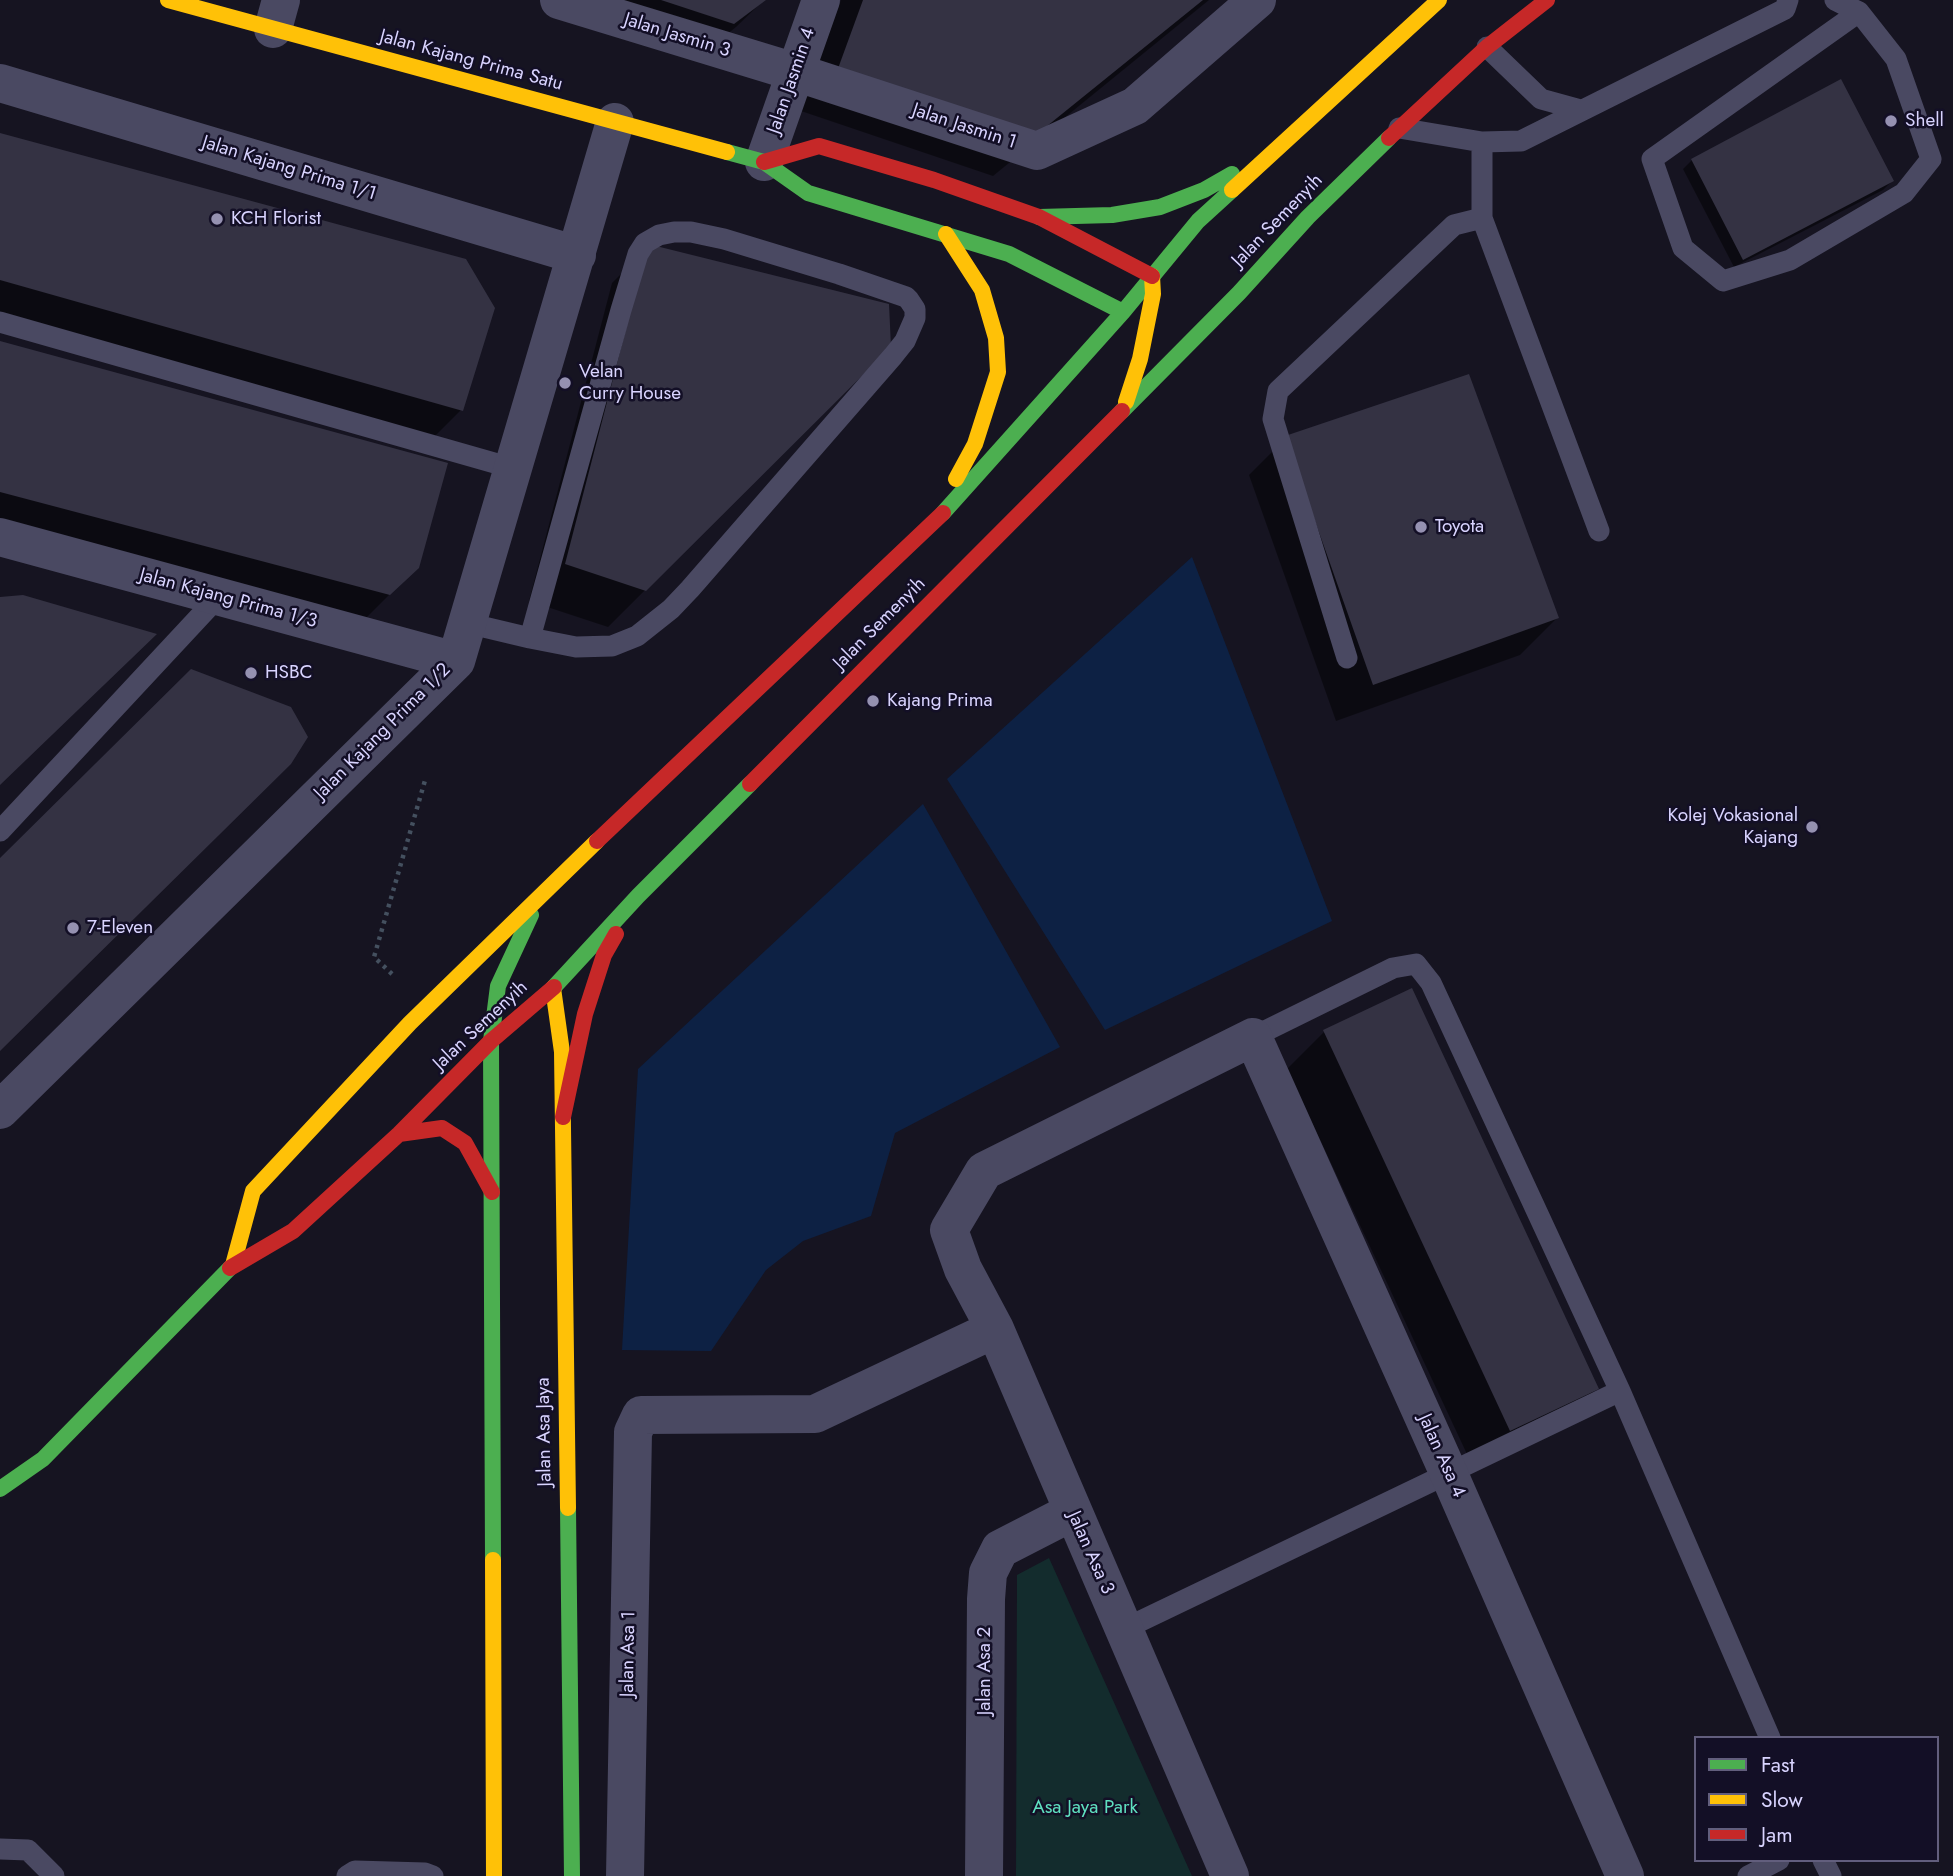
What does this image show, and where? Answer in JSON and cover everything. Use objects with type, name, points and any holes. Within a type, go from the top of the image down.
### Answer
[{"type":"main road","name":"Jalan Kajang Prima Satu","points":[[168,0],[277,14],[615,122],[764,162],[808,192],[1009,254],[1123,312]]},
{"type":"main road","name":"Jalan Semenyih","points":[[233,1265],[253,1191],[410,1023],[541,894],[931,527],[1123,312],[1198,221],[1439,0]]},
{"type":"main road","name":"Jalan Semenyih","points":[[0,1489],[43,1459],[233,1265],[293,1231],[399,1134],[1124,410],[1239,293],[1308,217],[1487,47],[1547,0]]},
{"type":"main road","points":[[1039,217],[1112,215],[1160,207],[1204,190],[1292,135]]},
{"type":"main road","points":[[764,162],[819,146],[934,180],[1039,217],[1152,276],[1155,311],[1124,410]]},
{"type":"main road","points":[[931,527],[975,444],[998,372],[996,338],[982,290],[946,233]]},
{"type":"main road","points":[[1206,301],[1239,293]]},
{"type":"main road","points":[[1123,312],[1155,311]]},
{"type":"main road","points":[[494,1876],[492,988],[541,894]]},
{"type":"main road","points":[[563,1117],[586,1014],[604,955],[638,896]]},
{"type":"main road","points":[[492,988],[516,984]]},
{"type":"main road","name":"Jalan Asa Jaya","points":[[546,987],[562,1052],[572,1876]]},
{"type":"main road","points":[[410,1023],[452,1005]]},
{"type":"main road","points":[[399,1134],[442,1128],[465,1143],[492,1192]]},
{"type":"street","name":"Jalan Jasmin 4","points":[[764,162],[821,0]]},
{"type":"street","name":"Jalan Jasmin 1","points":[[795,72],[1037,150],[1135,106],[1257,0]]},
{"type":"street","name":"Jalan Jasmin 3","points":[[582,3],[795,72]]},
{"type":"street","name":"Jalan Kajang Prima 1/1","points":[[0,83],[577,256]]},
{"type":"street","name":"Jalan Kajang Prima 1/2","points":[[0,1110],[456,661],[615,122]]},
{"type":"street","name":"Jalan Kajang Prima 1/3","points":[[0,537],[456,661]]},
{"type":"street","name":"Jalan Asa 3","points":[[1230,1876],[995,1329],[963,1269],[949,1230],[984,1171],[1253,1037]]},
{"type":"street","name":"Jalan Asa 4","points":[[1253,1037],[1625,1876]]},
{"type":"street","name":"Jalan Asa 1","points":[[625,1876],[633,1432],[641,1415],[815,1414],[995,1329]]},
{"type":"street","name":"Jalan Asa 2","points":[[984,1876],[988,1573],[1000,1549],[1072,1512]]},
{"type":"lane","points":[[1399,128],[1482,142],[1521,141],[1784,9],[1788,0]]},
{"type":"lane","points":[[1835,0],[1859,12],[1896,59],[1931,159],[1905,193],[1802,254],[1723,281],[1683,248],[1651,159],[1859,12]]},
{"type":"lane","points":[[1487,47],[1541,99],[1581,110]]},
{"type":"lane","points":[[1482,142],[1482,218],[1599,531]]},
{"type":"lane","points":[[1347,658],[1273,419],[1278,391],[1454,225],[1482,218]]},
{"type":"lane","points":[[467,623],[530,638],[576,648],[612,646],[637,636],[671,609],[905,341],[915,318],[915,309],[909,300],[817,267],[691,232],[659,235],[645,243],[638,254],[621,310],[530,638]]},
{"type":"lane","points":[[0,322],[512,468]]},
{"type":"lane","points":[[0,831],[218,597]]},
{"type":"lane","points":[[1253,1037],[1393,968],[1416,964],[1431,984],[1620,1391],[1769,1736]]},
{"type":"lane","points":[[1124,1629],[1620,1391]]},
{"type":"lane","points":[[0,1849],[28,1850],[54,1876]]},
{"type":"lane","points":[[1748,1876],[1775,1862]]},
{"type":"lane","points":[[347,1876],[355,1871],[425,1873],[433,1876]]},
{"type":"path","points":[[392,974],[374,957],[426,777]]},
{"type":"green space","name":"Asa Jaya Park","points":[[1049,1558],[1192,1876],[1016,1876],[1017,1575]]},
{"type":"water","points":[[1192,557],[1332,921],[1105,1030],[947,779]]},
{"type":"water","points":[[923,804],[1060,1047],[895,1133],[871,1216],[803,1241],[766,1270],[711,1351],[622,1350],[638,1069]]},
{"type":"building","points":[[661,0],[766,0],[734,24]]},
{"type":"building","points":[[863,0],[1203,0],[1031,139],[836,74]]},
{"type":"building","points":[[1841,79],[1894,181],[1743,260],[1691,159]]},
{"type":"building","points":[[0,133],[466,259],[495,308],[463,411],[0,280]]},
{"type":"building","points":[[648,244],[889,304],[891,347],[646,591],[565,564]]},
{"type":"building","points":[[0,341],[448,463],[419,568],[390,595],[0,492]]},
{"type":"building","name":"Toyota","points":[[1469,374],[1559,618],[1373,685],[1285,436]]},
{"type":"building","points":[[23,595],[157,634],[0,785],[0,597]]},
{"type":"building","points":[[191,669],[291,707],[308,737],[291,764],[0,1051],[0,858]]},
{"type":"building","points":[[1412,988],[1599,1389],[1510,1431],[1323,1030]]},
{"type":"traffic: fast","points":[[1122,411],[1239,293],[1308,217],[1389,138]]},
{"type":"traffic: fast","points":[[727,152],[764,162],[808,193],[1009,254],[1123,312]]},
{"type":"traffic: fast","points":[[1039,217],[1112,215],[1160,207],[1204,190],[1232,174]]},
{"type":"traffic: fast","points":[[943,513],[1123,312],[1198,221],[1232,190]]},
{"type":"traffic: fast","points":[[554,987],[638,896],[750,784]]},
{"type":"traffic: fast","points":[[491,1041],[498,986],[531,915]]},
{"type":"traffic: fast","points":[[491,1041],[493,1560]]},
{"type":"traffic: fast","points":[[0,1489],[43,1459],[230,1268]]},
{"type":"traffic: fast","points":[[568,1508],[572,1876]]},
{"type":"traffic: slow","points":[[168,0],[727,152]]},
{"type":"traffic: slow","points":[[1232,190],[1439,0]]},
{"type":"traffic: slow","points":[[946,234],[982,290],[996,338],[998,372],[975,444],[956,479]]},
{"type":"traffic: slow","points":[[1126,402],[1140,359],[1153,294],[1152,276]]},
{"type":"traffic: slow","points":[[233,1265],[253,1191],[410,1023],[597,841]]},
{"type":"traffic: slow","points":[[553,988],[562,1052],[568,1508]]},
{"type":"traffic: slow","points":[[493,1560],[494,1876]]},
{"type":"traffic: jam","points":[[1389,138],[1487,47],[1547,0]]},
{"type":"traffic: jam","points":[[764,162],[819,146],[934,180],[1039,217],[1152,276]]},
{"type":"traffic: jam","points":[[750,784],[1122,411]]},
{"type":"traffic: jam","points":[[597,841],[943,513]]},
{"type":"traffic: jam","points":[[563,1117],[585,1014],[604,955],[616,934]]},
{"type":"traffic: jam","points":[[230,1268],[293,1231],[399,1134],[491,1041],[554,987]]},
{"type":"traffic: jam","points":[[399,1134],[442,1128],[465,1143],[492,1192]]},
{"type":"place","name":"Shell","points":[[1891,121]]},
{"type":"place","name":"KCH Florist","points":[[217,219]]},
{"type":"place","name":"Velan Curry House","points":[[565,383]]},
{"type":"place","name":"Toyota","points":[[1421,527]]},
{"type":"place","name":"HSBC","points":[[251,673]]},
{"type":"place","name":"Kajang Prima","points":[[873,701]]},
{"type":"place","name":"Kolej Vokasional Kajang","points":[[1812,827]]},
{"type":"place","name":"7-Eleven","points":[[73,928]]}]
